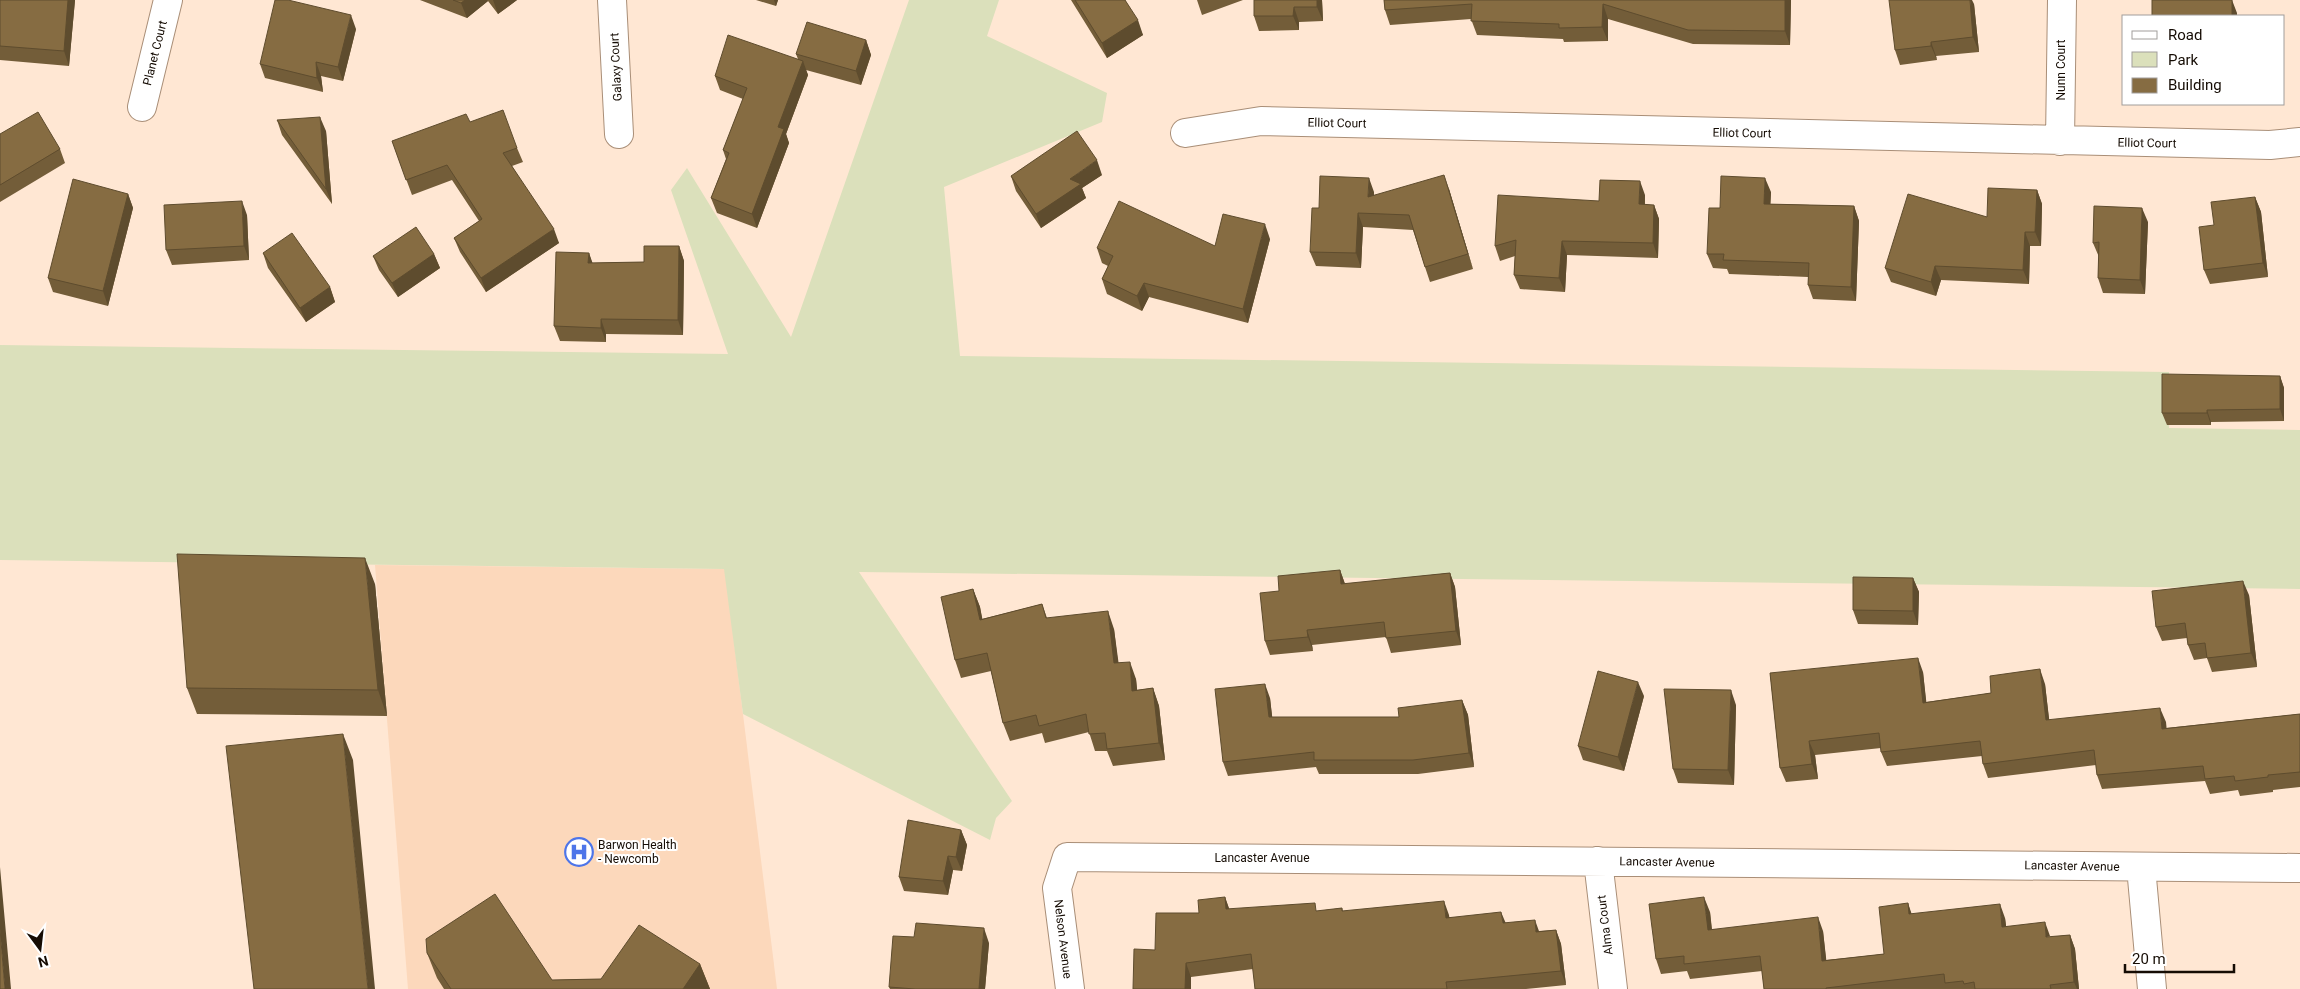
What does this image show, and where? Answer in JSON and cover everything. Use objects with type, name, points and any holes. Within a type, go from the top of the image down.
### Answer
[{"type":"street","name":"Planet Court","points":[[142,107],[168,0]]},
{"type":"street","name":"Galaxy Court","points":[[612,0],[619,134]]},
{"type":"street","name":"Nunn Court","points":[[2060,141],[2062,0]]},
{"type":"street","name":"Elliot Court","points":[[1185,133],[1261,121],[2270,146],[2300,142]]},
{"type":"street","name":"Lancaster Avenue","points":[[1057,888],[1067,857],[2300,868]]},
{"type":"street","name":"Alma Court","points":[[1598,861],[1613,989]]},
{"type":"street","points":[[2140,867],[2152,989]]},
{"type":"street","name":"Nelson Avenue","points":[[1057,888],[1070,989]]},
{"type":"shaded area","name":"Barwon Health - Newcomb","points":[[375,565],[725,569],[777,989],[408,989]]},
{"type":"green space","points":[[909,0],[999,0],[987,36],[1107,93],[1102,122],[944,187],[960,356],[2169,372],[2169,428],[2300,430],[2300,589],[859,572],[1012,801],[996,818],[990,840],[743,714],[724,569],[0,560],[0,345],[728,354],[671,190],[687,168],[791,337]]},
{"type":"building","points":[[0,0],[68,0],[64,51],[0,46]]},
{"type":"building","points":[[275,0],[288,0],[351,15],[338,67],[316,62],[317,78],[260,64]]},
{"type":"building","points":[[453,0],[465,0],[461,3]]},
{"type":"building","points":[[1075,0],[1125,0],[1138,20],[1102,43]]},
{"type":"building","points":[[1254,0],[1317,0],[1317,7],[1294,7],[1293,16],[1254,16]]},
{"type":"building","points":[[1384,0],[1785,0],[1785,31],[1688,30],[1603,4],[1602,27],[1559,28],[1559,24],[1471,21],[1472,4],[1385,10]]},
{"type":"building","points":[[1889,0],[1970,0],[1973,37],[1931,42],[1931,46],[1895,50]]},
{"type":"building","points":[[2152,0],[2232,0],[2232,15],[2152,15]]},
{"type":"building","points":[[807,22],[866,40],[856,71],[796,54]]},
{"type":"building","points":[[728,35],[803,61],[778,127],[784,129],[752,214],[711,198],[729,153],[723,150],[747,88],[715,76]]},
{"type":"building","points":[[503,110],[517,148],[503,153],[554,229],[481,278],[454,238],[482,219],[447,165],[406,180],[392,141],[466,114],[470,122]]},
{"type":"building","points":[[38,112],[60,149],[0,185],[0,134]]},
{"type":"building","points":[[320,117],[326,189],[277,120]]},
{"type":"building","points":[[1077,131],[1097,160],[1070,179],[1081,184],[1036,214],[1011,176]]},
{"type":"building","points":[[1444,175],[1468,254],[1425,267],[1409,215],[1358,213],[1356,253],[1310,252],[1312,208],[1319,208],[1320,176],[1369,178],[1368,197]]},
{"type":"building","points":[[1721,176],[1765,178],[1764,204],[1854,206],[1851,287],[1808,285],[1809,263],[1723,260],[1724,254],[1707,254],[1709,208],[1720,208]]},
{"type":"building","points":[[73,179],[128,194],[103,291],[48,278]]},
{"type":"building","points":[[1600,180],[1640,181],[1639,204],[1654,205],[1653,243],[1562,241],[1559,278],[1514,275],[1516,240],[1495,246],[1498,195],[1599,201]]},
{"type":"building","points":[[1988,188],[2037,190],[2035,232],[2025,232],[2023,270],[1935,266],[1931,282],[1885,268],[1908,194],[1987,217]]},
{"type":"building","points":[[2255,197],[2263,263],[2204,270],[2199,227],[2214,225],[2211,202]]},
{"type":"building","points":[[242,201],[244,246],[166,250],[164,205]]},
{"type":"building","points":[[1119,201],[1215,246],[1223,214],[1265,224],[1243,309],[1144,283],[1137,296],[1102,279],[1113,256],[1097,248]]},
{"type":"building","points":[[2094,206],[2142,208],[2140,280],[2098,278],[2099,242],[2093,243]]},
{"type":"building","points":[[416,227],[434,254],[392,283],[373,256]]},
{"type":"building","points":[[292,233],[330,287],[300,308],[263,253]]},
{"type":"building","points":[[644,246],[679,246],[678,320],[601,319],[601,328],[554,326],[556,252],[589,253],[588,263],[644,262]]},
{"type":"building","points":[[2162,374],[2280,376],[2280,409],[2207,410],[2207,413],[2162,413]]},
{"type":"building","points":[[177,554],[365,558],[378,690],[187,688]]},
{"type":"building","points":[[1340,570],[1341,584],[1450,573],[1456,631],[1386,638],[1384,622],[1307,630],[1308,637],[1265,641],[1260,593],[1279,591],[1278,576]]},
{"type":"building","points":[[1853,577],[1913,578],[1913,611],[1853,610]]},
{"type":"building","points":[[2243,581],[2251,653],[2207,658],[2205,643],[2188,645],[2185,623],[2156,627],[2152,591]]},
{"type":"building","points":[[973,589],[980,620],[1042,604],[1046,618],[1108,611],[1114,663],[1130,662],[1132,691],[1153,688],[1159,743],[1107,749],[1105,733],[1089,734],[1086,714],[1039,726],[1036,715],[1003,723],[987,653],[955,660],[941,597]]},
{"type":"building","points":[[1918,658],[1923,703],[1991,693],[1990,676],[2040,669],[2046,720],[2160,708],[2162,729],[2300,714],[2300,772],[2235,781],[2234,776],[2205,779],[2203,766],[2097,775],[2094,750],[1983,764],[1980,741],[1881,752],[1879,733],[1809,741],[1812,764],[1780,768],[1770,673]]},
{"type":"building","points":[[1598,671],[1638,682],[1618,757],[1578,746]]},
{"type":"building","points":[[1265,684],[1269,717],[1399,717],[1398,708],[1462,700],[1469,753],[1413,760],[1314,760],[1314,752],[1223,762],[1215,689]]},
{"type":"building","points":[[1664,689],[1731,690],[1728,770],[1673,769]]},
{"type":"building","points":[[343,734],[368,989],[254,989],[226,746]]},
{"type":"building","points":[[908,820],[961,830],[956,857],[948,856],[943,881],[899,877]]},
{"type":"building","points":[[495,894],[552,980],[601,979],[639,925],[700,964],[683,989],[451,989],[427,953],[426,939]]},
{"type":"building","points":[[1225,897],[1226,909],[1315,903],[1316,911],[1342,908],[1342,911],[1444,901],[1446,918],[1501,912],[1503,923],[1535,920],[1536,932],[1556,930],[1561,971],[1446,982],[1447,989],[1255,989],[1251,954],[1186,963],[1185,989],[1133,989],[1134,949],[1155,950],[1156,913],[1199,913],[1198,900]]},
{"type":"building","points":[[1704,897],[1708,930],[1818,917],[1822,961],[1884,954],[1879,907],[1908,903],[1909,914],[2000,904],[2002,927],[2045,922],[2046,937],[2070,935],[2074,982],[2050,985],[2051,989],[1975,989],[1974,982],[1964,984],[1963,981],[1945,983],[1944,974],[1826,989],[1764,989],[1760,956],[1684,964],[1684,956],[1656,959],[1649,904]]},
{"type":"building","points":[[916,923],[984,928],[979,989],[889,987],[893,936],[914,937]]},
{"type":"building","points":[[0,929],[5,989],[0,989]]},
{"type":"place","name":"Barwon Health - Newcomb","points":[[579,852]]}]
